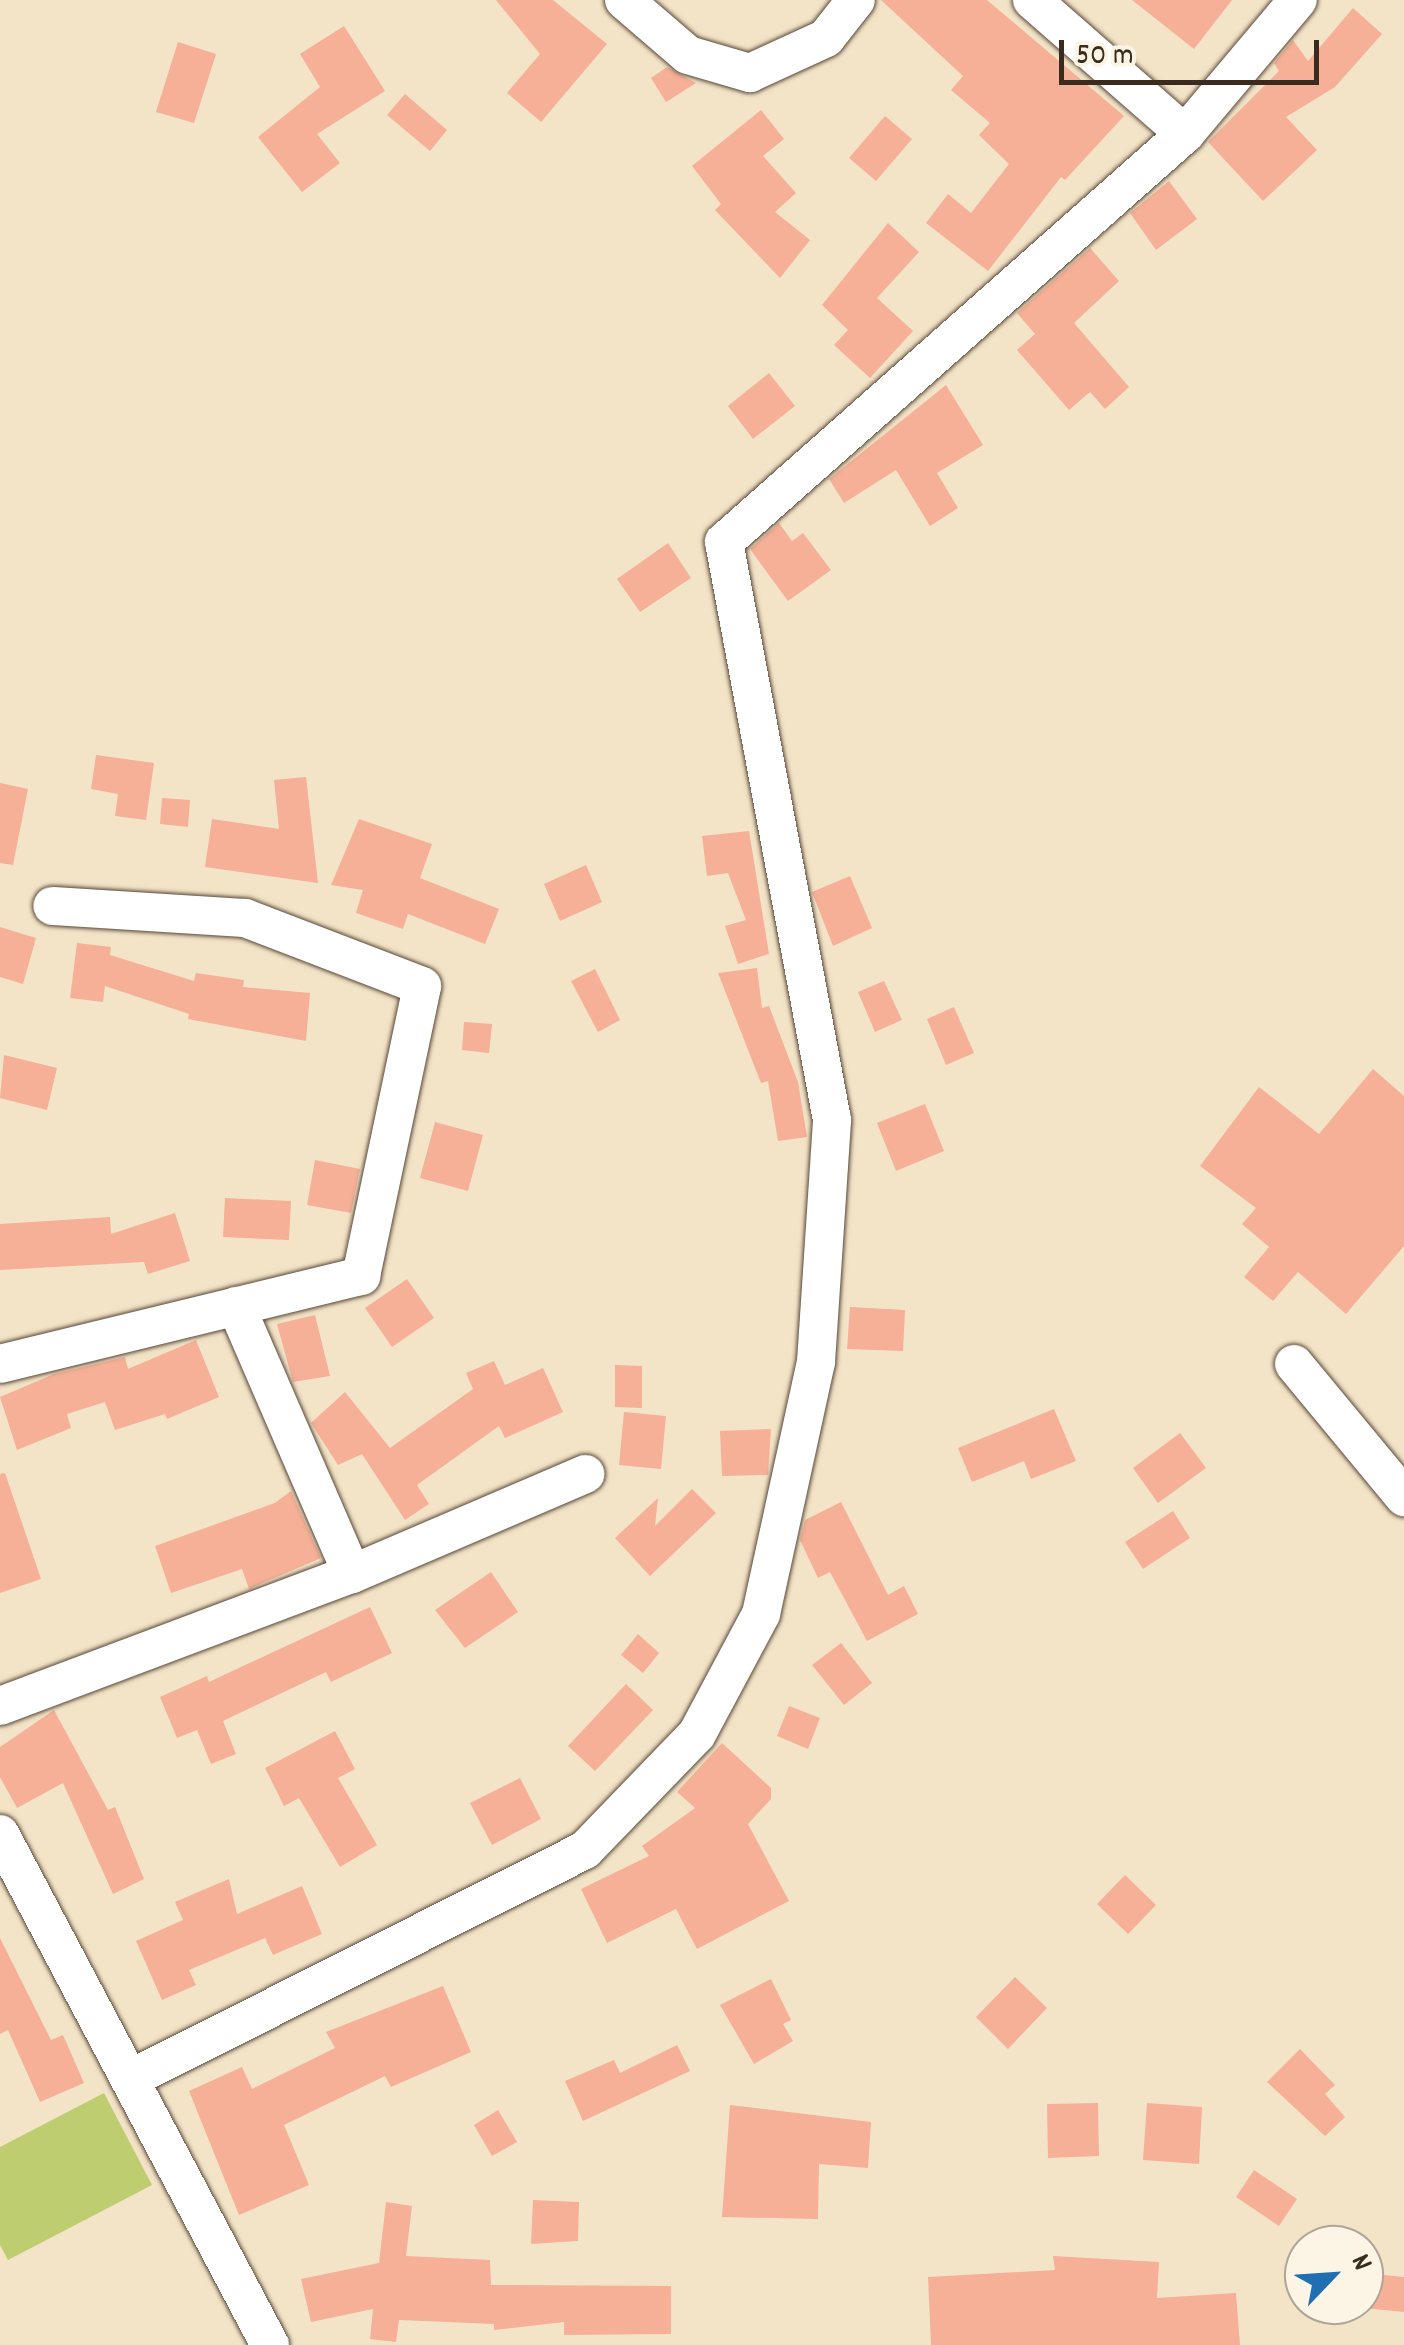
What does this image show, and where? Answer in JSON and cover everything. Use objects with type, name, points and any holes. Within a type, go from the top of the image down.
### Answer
[{"type":"street","points":[[624,0],[688,55],[750,73],[826,38],[856,0]]},
{"type":"street","points":[[1032,0],[1185,134]]},
{"type":"street","points":[[130,2079],[585,1850],[697,1734],[760,1614],[816,1362],[832,1120],[724,542],[1185,134],[1298,0]]},
{"type":"street","points":[[0,1364],[361,1276],[422,986],[245,918],[52,906]]},
{"type":"street","points":[[236,1306],[352,1574]]},
{"type":"street","points":[[1294,1364],[1404,1497]]},
{"type":"street","points":[[0,1706],[352,1574],[585,1474]]},
{"type":"street","points":[[0,1834],[270,2345]]},
{"type":"green space","points":[[104,2093],[152,2185],[8,2260],[0,2245],[0,2147]]},
{"type":"building","points":[[496,0],[553,0],[607,44],[541,122],[507,93],[540,54]]},
{"type":"building","points":[[881,0],[987,0],[1124,116],[1065,180],[1061,177],[988,271],[926,223],[948,194],[971,213],[1009,164],[979,135],[990,123],[951,90],[963,76]]},
{"type":"building","points":[[1132,0],[1232,0],[1194,49]]},
{"type":"building","points":[[1353,8],[1382,34],[1335,87],[1286,117],[1317,150],[1263,201],[1208,142],[1279,71],[1274,63],[1293,40],[1308,61]]},
{"type":"building","points":[[344,26],[385,91],[317,134],[340,163],[302,192],[258,137],[320,87],[300,54]]},
{"type":"building","points":[[178,42],[216,54],[194,123],[156,112]]},
{"type":"building","points":[[667,67],[696,83],[666,102],[651,78]]},
{"type":"building","points":[[405,94],[447,130],[430,151],[387,115]]},
{"type":"building","points":[[761,110],[784,139],[763,156],[796,193],[775,212],[810,240],[780,278],[715,210],[721,204],[692,166]]},
{"type":"building","points":[[885,116],[912,139],[876,181],[849,158]]},
{"type":"building","points":[[1169,181],[1197,219],[1156,250],[1130,213]]},
{"type":"building","points":[[888,223],[919,252],[877,298],[913,331],[870,378],[834,345],[848,330],[822,305]]},
{"type":"building","points":[[1090,248],[1119,281],[1074,323],[1129,387],[1105,409],[1090,392],[1069,410],[1017,350],[1035,334],[1017,313]]},
{"type":"building","points":[[769,373],[795,406],[753,439],[728,406]]},
{"type":"building","points":[[946,385],[983,445],[937,473],[958,508],[930,526],[896,470],[844,503],[829,479]]},
{"type":"building","points":[[779,523],[792,541],[803,533],[831,570],[788,601],[750,549]]},
{"type":"building","points":[[668,543],[691,578],[640,612],[617,579]]},
{"type":"building","points":[[96,755],[154,763],[146,820],[115,816],[118,794],[91,789]]},
{"type":"building","points":[[306,777],[318,883],[205,867],[212,819],[279,829],[274,780]]},
{"type":"building","points":[[0,783],[28,789],[13,865],[0,863]]},
{"type":"building","points":[[162,798],[190,800],[188,827],[160,824]]},
{"type":"building","points":[[359,819],[432,844],[420,878],[499,909],[485,944],[408,914],[403,929],[356,913],[363,890],[331,885]]},
{"type":"building","points":[[749,831],[769,954],[738,964],[725,926],[746,920],[728,873],[707,876],[702,836]]},
{"type":"building","points":[[586,865],[602,902],[560,921],[544,884]]},
{"type":"building","points":[[850,876],[872,928],[833,946],[812,892]]},
{"type":"building","points":[[0,927],[36,938],[23,984],[0,977]]},
{"type":"building","points":[[77,943],[111,947],[110,955],[194,981],[196,973],[244,980],[243,987],[310,993],[306,1041],[188,1019],[189,1014],[105,986],[103,1002],[70,998]]},
{"type":"building","points":[[757,968],[762,1008],[769,1006],[798,1082],[807,1137],[778,1141],[768,1081],[761,1083],[718,973]]},
{"type":"building","points":[[595,969],[620,1020],[598,1032],[571,981]]},
{"type":"building","points":[[884,981],[902,1020],[875,1032],[858,992]]},
{"type":"building","points":[[954,1007],[974,1053],[946,1065],[927,1019]]},
{"type":"building","points":[[464,1022],[492,1024],[489,1053],[462,1050]]},
{"type":"building","points":[[4,1055],[57,1068],[47,1110],[0,1098]]},
{"type":"building","points":[[1373,1069],[1404,1096],[1404,1246],[1346,1314],[1298,1272],[1273,1301],[1244,1277],[1269,1247],[1242,1224],[1256,1208],[1200,1166],[1259,1087],[1319,1134]]},
{"type":"building","points":[[925,1104],[944,1151],[896,1171],[877,1123]]},
{"type":"building","points":[[435,1122],[483,1135],[468,1191],[420,1178]]},
{"type":"building","points":[[315,1160],[360,1169],[351,1213],[307,1205]]},
{"type":"building","points":[[225,1198],[291,1201],[289,1240],[223,1237]]},
{"type":"building","points":[[175,1213],[190,1261],[148,1274],[144,1262],[0,1270],[0,1224],[110,1217],[111,1234]]},
{"type":"building","points":[[407,1279],[434,1318],[392,1347],[365,1308]]},
{"type":"building","points":[[850,1307],[905,1310],[903,1351],[847,1349]]},
{"type":"building","points":[[315,1315],[330,1376],[293,1382],[277,1324]]},
{"type":"building","points":[[196,1340],[219,1397],[167,1419],[165,1414],[115,1430],[105,1402],[67,1414],[71,1428],[17,1450],[0,1397],[54,1374],[125,1357],[128,1369]]},
{"type":"building","points":[[494,1361],[505,1385],[543,1368],[563,1412],[505,1438],[499,1426],[417,1485],[429,1504],[405,1520],[362,1454],[338,1465],[311,1423],[345,1392],[390,1448],[473,1389],[466,1373]]},
{"type":"building","points":[[615,1365],[642,1366],[642,1408],[615,1407]]},
{"type":"building","points":[[1054,1409],[1076,1461],[1031,1479],[1024,1461],[972,1482],[958,1448]]},
{"type":"building","points":[[624,1412],[666,1416],[661,1469],[619,1465]]},
{"type":"building","points":[[771,1429],[768,1475],[722,1476],[720,1431]]},
{"type":"building","points":[[1180,1433],[1206,1468],[1158,1503],[1133,1468]]},
{"type":"building","points":[[5,1473],[41,1579],[0,1593],[0,1474]]},
{"type":"building","points":[[692,1489],[716,1513],[650,1576],[615,1538],[658,1498],[655,1526]]},
{"type":"building","points":[[291,1491],[321,1558],[249,1589],[242,1569],[171,1593],[155,1546],[275,1503]]},
{"type":"building","points":[[841,1502],[888,1595],[904,1586],[918,1614],[867,1641],[830,1572],[818,1578],[800,1540],[805,1520]]},
{"type":"building","points":[[1173,1511],[1190,1538],[1143,1569],[1125,1542]]},
{"type":"building","points":[[491,1572],[518,1612],[465,1648],[435,1610]]},
{"type":"building","points":[[370,1607],[392,1653],[331,1682],[326,1672],[223,1721],[236,1754],[211,1764],[197,1730],[177,1738],[160,1697],[207,1676],[209,1682]]},
{"type":"building","points":[[638,1634],[659,1653],[643,1673],[621,1655]]},
{"type":"building","points":[[841,1643],[872,1683],[844,1705],[812,1665]]},
{"type":"building","points":[[626,1684],[653,1710],[595,1771],[568,1746]]},
{"type":"building","points":[[789,1706],[820,1718],[808,1749],[777,1736]]},
{"type":"building","points":[[54,1710],[108,1810],[115,1807],[144,1879],[113,1894],[63,1783],[17,1808],[0,1777],[0,1747]]},
{"type":"building","points":[[335,1731],[355,1769],[338,1778],[377,1845],[340,1867],[299,1798],[284,1806],[265,1768]]},
{"type":"building","points":[[722,1743],[771,1788],[771,1799],[748,1824],[789,1901],[697,1949],[676,1909],[607,1943],[581,1889],[649,1856],[642,1846],[695,1808],[677,1792]]},
{"type":"building","points":[[520,1778],[541,1819],[492,1845],[470,1803]]},
{"type":"building","points":[[1125,1875],[1156,1905],[1128,1934],[1097,1904]]},
{"type":"building","points":[[229,1879],[237,1914],[302,1886],[322,1934],[273,1955],[265,1938],[189,1970],[196,1985],[162,2000],[136,1941],[183,1920],[175,1902]]},
{"type":"building","points":[[0,1938],[51,2040],[63,2035],[84,2083],[40,2102],[8,2030],[0,2034]]},
{"type":"building","points":[[1015,1977],[1047,2008],[1008,2049],[976,2017]]},
{"type":"building","points":[[771,1979],[791,2020],[783,2024],[793,2041],[754,2064],[720,2005]]},
{"type":"building","points":[[443,1986],[471,2052],[391,2087],[385,2076],[284,2125],[309,2185],[239,2215],[189,2091],[242,2067],[252,2089],[335,2048],[326,2032]]},
{"type":"building","points":[[677,2045],[690,2071],[583,2121],[565,2081],[614,2060],[620,2073]]},
{"type":"building","points":[[1300,2049],[1335,2085],[1325,2094],[1345,2117],[1325,2136],[1267,2082]]},
{"type":"building","points":[[1098,2103],[1099,2156],[1048,2158],[1047,2104]]},
{"type":"building","points":[[1147,2103],[1202,2107],[1199,2164],[1143,2160]]},
{"type":"building","points":[[730,2105],[871,2122],[868,2168],[819,2164],[818,2219],[722,2217]]},
{"type":"building","points":[[498,2110],[517,2142],[492,2156],[474,2125]]},
{"type":"building","points":[[1254,2170],[1297,2199],[1279,2226],[1236,2197]]},
{"type":"building","points":[[533,2200],[579,2202],[578,2241],[531,2244]]},
{"type":"building","points":[[386,2202],[412,2206],[406,2256],[490,2260],[491,2285],[671,2286],[671,2334],[564,2335],[564,2322],[494,2330],[494,2324],[399,2320],[396,2342],[370,2339],[373,2309],[311,2322],[301,2279],[379,2263]]},
{"type":"building","points":[[1053,2256],[1159,2262],[1157,2298],[1236,2293],[1240,2345],[931,2345],[928,2277],[1055,2270]]},
{"type":"building","points":[[1384,2275],[1404,2277],[1404,2312],[1384,2310]]}]
